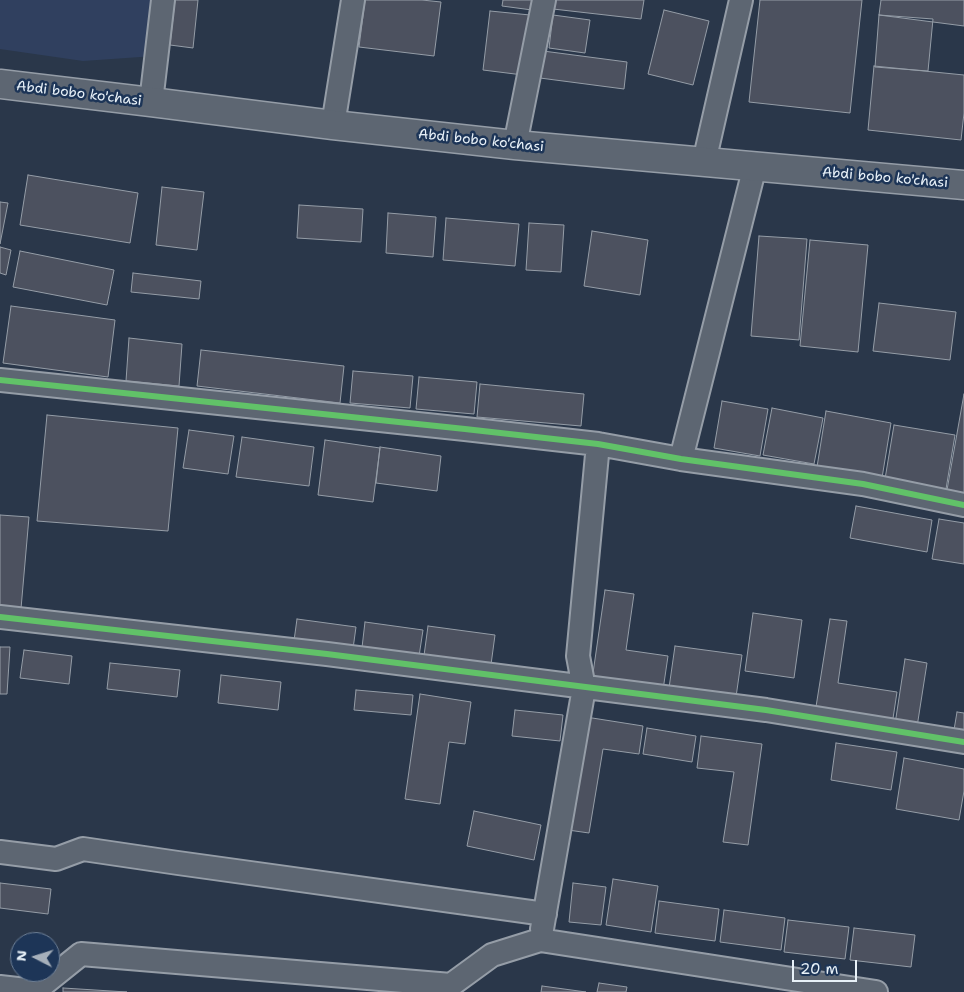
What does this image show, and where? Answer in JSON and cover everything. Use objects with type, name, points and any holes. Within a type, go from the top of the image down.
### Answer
[{"type":"main road","name":"Abdi bobo ko'chasi","points":[[0,84],[333,125],[515,145],[964,185]]},
{"type":"street","points":[[151,102],[163,0]]},
{"type":"street","points":[[333,125],[353,0]]},
{"type":"street","points":[[515,145],[544,0]]},
{"type":"street","points":[[704,162],[741,0]]},
{"type":"street","points":[[681,459],[755,166]]},
{"type":"street","points":[[0,380],[598,444],[681,459],[863,484],[964,504]]},
{"type":"street","points":[[540,940],[584,688],[578,656],[598,444]]},
{"type":"street","points":[[0,617],[327,654],[766,710],[964,742]]},
{"type":"street","points":[[0,852],[56,859],[83,849],[150,860],[545,914]]},
{"type":"street","points":[[0,987],[36,991],[81,954],[451,985],[492,955],[540,940],[874,992]]},
{"type":"shaded area","points":[[0,0],[176,0],[169,55],[83,61],[0,49]]},
{"type":"building","points":[[175,0],[198,0],[193,48],[170,45]]},
{"type":"building","points":[[365,0],[441,2],[434,56],[359,47]]},
{"type":"building","points":[[503,0],[533,0],[532,10],[502,6]]},
{"type":"building","points":[[554,0],[644,0],[641,19],[553,9]]},
{"type":"building","points":[[760,0],[862,0],[850,113],[749,102]]},
{"type":"building","points":[[881,0],[964,0],[964,26],[879,15]]},
{"type":"building","points":[[664,10],[709,21],[693,85],[648,74]]},
{"type":"building","points":[[490,11],[530,15],[523,75],[483,70]]},
{"type":"building","points":[[553,15],[590,20],[585,53],[549,48]]},
{"type":"building","points":[[879,15],[933,19],[928,71],[875,67]]},
{"type":"building","points":[[543,51],[627,62],[624,89],[540,78]]},
{"type":"building","points":[[874,66],[964,75],[964,113],[961,140],[868,130]]},
{"type":"building","points":[[28,175],[138,193],[130,243],[20,225]]},
{"type":"building","points":[[162,187],[204,192],[197,250],[156,245]]},
{"type":"building","points":[[0,202],[8,203],[0,244]]},
{"type":"building","points":[[299,205],[363,209],[361,242],[297,238]]},
{"type":"building","points":[[388,213],[436,217],[433,257],[386,253]]},
{"type":"building","points":[[446,218],[519,224],[515,266],[443,260]]},
{"type":"building","points":[[529,223],[564,225],[561,272],[526,270]]},
{"type":"building","points":[[592,231],[648,240],[640,295],[584,286]]},
{"type":"building","points":[[759,236],[807,239],[799,340],[751,336]]},
{"type":"building","points":[[810,240],[868,245],[858,352],[800,346]]},
{"type":"building","points":[[0,247],[11,250],[6,275],[0,273]]},
{"type":"building","points":[[20,251],[114,270],[107,305],[13,287]]},
{"type":"building","points":[[133,273],[201,281],[199,299],[131,292]]},
{"type":"building","points":[[879,303],[956,312],[950,360],[873,351]]},
{"type":"building","points":[[11,306],[115,320],[108,377],[3,363]]},
{"type":"building","points":[[129,338],[182,344],[179,386],[126,381]]},
{"type":"building","points":[[201,350],[344,366],[340,403],[197,386]]},
{"type":"building","points":[[353,371],[413,376],[410,408],[350,403]]},
{"type":"building","points":[[419,377],[477,382],[474,414],[416,409]]},
{"type":"building","points":[[480,384],[584,394],[581,426],[477,417]]},
{"type":"building","points":[[964,394],[964,493],[947,490]]},
{"type":"building","points":[[722,401],[768,409],[760,456],[714,448]]},
{"type":"building","points":[[772,408],[823,418],[814,464],[763,455]]},
{"type":"building","points":[[826,411],[891,423],[882,478],[817,467]]},
{"type":"building","points":[[47,415],[178,428],[168,531],[37,521]]},
{"type":"building","points":[[894,425],[955,435],[946,489],[885,479]]},
{"type":"building","points":[[189,430],[234,436],[228,474],[183,468]]},
{"type":"building","points":[[242,437],[314,447],[309,486],[236,477]]},
{"type":"building","points":[[325,440],[380,448],[373,502],[318,495]]},
{"type":"building","points":[[380,447],[441,456],[437,491],[376,483]]},
{"type":"building","points":[[856,506],[932,520],[927,552],[850,538]]},
{"type":"building","points":[[0,515],[29,517],[20,620],[0,618]]},
{"type":"building","points":[[939,519],[964,523],[964,564],[932,559]]},
{"type":"building","points":[[605,590],[634,594],[626,650],[668,656],[663,690],[592,680]]},
{"type":"building","points":[[753,613],[802,620],[794,678],[745,671]]},
{"type":"building","points":[[297,619],[356,627],[352,656],[293,648]]},
{"type":"building","points":[[830,619],[847,621],[838,683],[897,692],[892,725],[815,713]]},
{"type":"building","points":[[365,622],[423,630],[418,663],[361,656]]},
{"type":"building","points":[[428,626],[495,635],[490,672],[423,663]]},
{"type":"building","points":[[675,646],[742,655],[736,697],[669,688]]},
{"type":"building","points":[[0,647],[10,647],[7,694],[0,694]]},
{"type":"building","points":[[24,650],[72,656],[69,684],[20,678]]},
{"type":"building","points":[[905,659],[927,663],[917,727],[895,724]]},
{"type":"building","points":[[110,663],[180,670],[177,697],[107,689]]},
{"type":"building","points":[[221,675],[281,682],[278,710],[218,703]]},
{"type":"building","points":[[356,690],[413,695],[411,715],[354,710]]},
{"type":"building","points":[[420,694],[471,702],[465,744],[449,742],[440,804],[405,799]]},
{"type":"building","points":[[515,710],[563,715],[560,741],[512,736]]},
{"type":"building","points":[[957,712],[964,713],[964,738],[953,736]]},
{"type":"building","points":[[586,717],[643,726],[639,754],[603,749],[589,833],[568,830]]},
{"type":"building","points":[[647,728],[696,736],[692,762],[643,754]]},
{"type":"building","points":[[701,736],[762,744],[748,845],[723,842],[734,772],[697,768]]},
{"type":"building","points":[[836,743],[897,752],[891,790],[831,780]]},
{"type":"building","points":[[904,758],[964,769],[964,791],[959,820],[896,809]]},
{"type":"building","points":[[474,811],[541,825],[534,860],[467,846]]},
{"type":"building","points":[[613,879],[658,886],[651,932],[606,925]]},
{"type":"building","points":[[0,883],[51,889],[48,914],[0,908]]},
{"type":"building","points":[[573,883],[606,887],[601,925],[569,922]]},
{"type":"building","points":[[659,901],[719,909],[715,941],[655,933]]},
{"type":"building","points":[[724,910],[785,918],[781,950],[720,942]]},
{"type":"building","points":[[788,920],[849,927],[845,959],[784,952]]},
{"type":"building","points":[[854,928],[915,935],[911,967],[850,960]]},
{"type":"building","points":[[599,983],[627,987],[626,992],[597,992]]},
{"type":"building","points":[[542,986],[586,992],[541,992]]},
{"type":"building","points":[[63,988],[127,992],[63,992]]},
{"type":"cycle path","points":[[0,380],[598,444],[681,459],[863,484],[964,505]]},
{"type":"cycle path","points":[[0,617],[327,654],[766,710],[964,742]]}]
